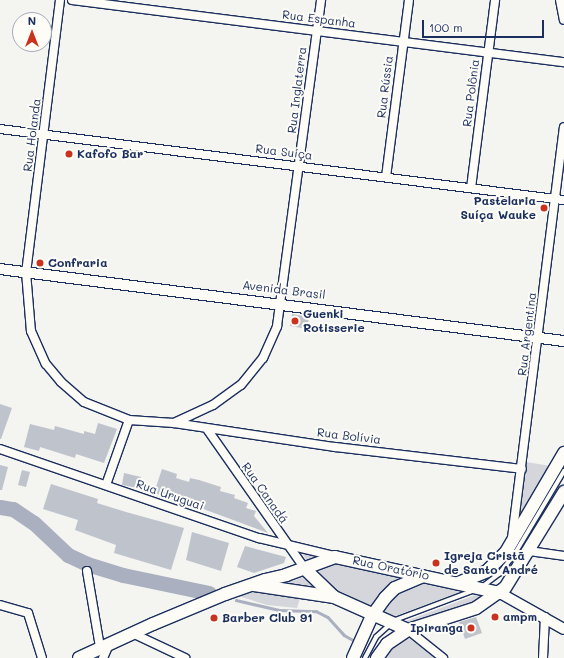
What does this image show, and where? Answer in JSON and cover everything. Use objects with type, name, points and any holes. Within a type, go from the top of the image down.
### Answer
[{"type":"main road","points":[[458,583],[490,568],[511,543],[564,453]]},
{"type":"main road","points":[[377,658],[387,644],[408,630],[476,608],[500,592],[510,583],[564,492]]},
{"type":"main road","points":[[79,658],[105,649],[132,633],[251,585],[305,569],[335,556]]},
{"type":"main road","name":"Rua Oratório","points":[[335,556],[500,592]]},
{"type":"main road","points":[[317,564],[317,582]]},
{"type":"main road","points":[[305,569],[334,597],[372,616],[408,630]]},
{"type":"main road","points":[[353,658],[372,616],[395,588],[423,576]]},
{"type":"main road","points":[[251,585],[334,597]]},
{"type":"street","name":"Rua Holanda","points":[[60,0],[26,272],[31,332],[46,364],[61,382],[84,402],[129,420]]},
{"type":"street","name":"Rua Espanha","points":[[72,0],[564,62]]},
{"type":"street","name":"Rua Inglaterra","points":[[174,423],[226,397],[253,372],[271,343],[282,303],[321,0]]},
{"type":"street","name":"Rua Rússia","points":[[386,177],[409,0]]},
{"type":"street","name":"Rua Polônia","points":[[471,188],[495,0]]},
{"type":"street","points":[[560,0],[564,20]]},
{"type":"street","name":"Rua Argentina","points":[[511,543],[539,337],[560,199],[564,127]]},
{"type":"street","name":"Rua Suíça","points":[[0,129],[560,199]]},
{"type":"street","name":"Avenida Brasil","points":[[0,269],[282,303],[564,341]]},
{"type":"street","points":[[106,486],[129,420]]},
{"type":"street","name":"Rua Bolívia","points":[[129,420],[174,423],[207,429],[522,470]]},
{"type":"street","name":"Rua Canadá","points":[[207,429],[305,569]]},
{"type":"street","name":"Rua Uruguai","points":[[0,449],[258,538],[335,556]]},
{"type":"street","points":[[529,551],[564,556]]},
{"type":"street","points":[[87,571],[105,649]]},
{"type":"street","points":[[500,592],[564,629]]},
{"type":"street","points":[[0,605],[28,613],[42,658]]},
{"type":"street","points":[[543,658],[545,617]]},
{"type":"street","points":[[408,630],[444,658]]},
{"type":"street","points":[[132,633],[185,658]]},
{"type":"lane","points":[[365,658],[376,637],[390,624],[480,588],[498,574],[514,555],[564,471]]},
{"type":"shaded area","points":[[526,462],[551,466],[516,524],[523,485]]},
{"type":"shaded area","points":[[301,551],[319,554],[320,557],[307,562]]},
{"type":"shaded area","points":[[335,563],[398,575],[401,578],[371,610],[337,595],[319,577],[320,568]]},
{"type":"shaded area","points":[[302,577],[317,590],[280,583],[296,580]]},
{"type":"shaded area","points":[[425,582],[460,592],[393,617],[381,613],[389,598],[416,583]]},
{"type":"shaded area","points":[[258,590],[301,595],[297,608],[267,605],[235,595]]},
{"type":"shaded area","points":[[478,594],[486,595],[486,598],[411,625],[403,622]]},
{"type":"shaded area","points":[[405,637],[410,639],[435,658],[381,658],[386,650]]},
{"type":"building","points":[[292,314],[309,317],[307,329],[290,326]]},
{"type":"building","points":[[0,404],[12,408],[1,439],[0,439]]},
{"type":"building","points":[[98,423],[117,429],[104,463],[76,454],[75,458],[40,447],[39,451],[24,447],[30,424],[54,430],[55,426],[84,434],[84,431],[95,434]]},
{"type":"building","points":[[0,465],[8,467],[2,490],[0,490]]},
{"type":"building","points":[[162,469],[177,474],[176,478],[189,482],[190,478],[199,480],[221,487],[220,491],[235,495],[234,498],[248,503],[246,508],[256,511],[254,516],[268,533],[206,510],[194,504],[195,502],[181,499],[180,502],[154,493]]},
{"type":"building","points":[[22,470],[30,472],[26,487],[18,485]]},
{"type":"building","points":[[124,473],[141,477],[138,488],[122,485]]},
{"type":"building","points":[[51,484],[98,499],[97,503],[184,528],[171,570],[114,553],[116,545],[75,530],[78,520],[43,509]]},
{"type":"building","points":[[192,532],[229,543],[221,571],[186,560]]},
{"type":"building","points":[[245,546],[286,557],[284,563],[254,573],[237,567]]},
{"type":"building","name":"Ipiranga","points":[[476,617],[482,633],[465,639],[459,622]]},
{"type":"waterway","points":[[0,507],[13,509],[34,523],[68,555],[87,564],[123,575],[209,593]]},
{"type":"waterway","points":[[236,600],[279,610],[316,611],[328,617],[344,635],[355,641]]},
{"type":"place","name":"Kafofo Bar","points":[[69,154]]},
{"type":"place","name":"Pastelaria Suíça Wauke","points":[[544,208]]},
{"type":"place","name":"Confraria","points":[[40,263]]},
{"type":"place","name":"Guenki Rotisserie","points":[[295,321]]},
{"type":"place","name":"Igreja Cristã de Santo André","points":[[436,563]]},
{"type":"place","name":"ampm","points":[[495,617]]},
{"type":"place","name":"Barber Club 91","points":[[214,618]]},
{"type":"place","name":"Ipiranga","points":[[471,628]]}]
